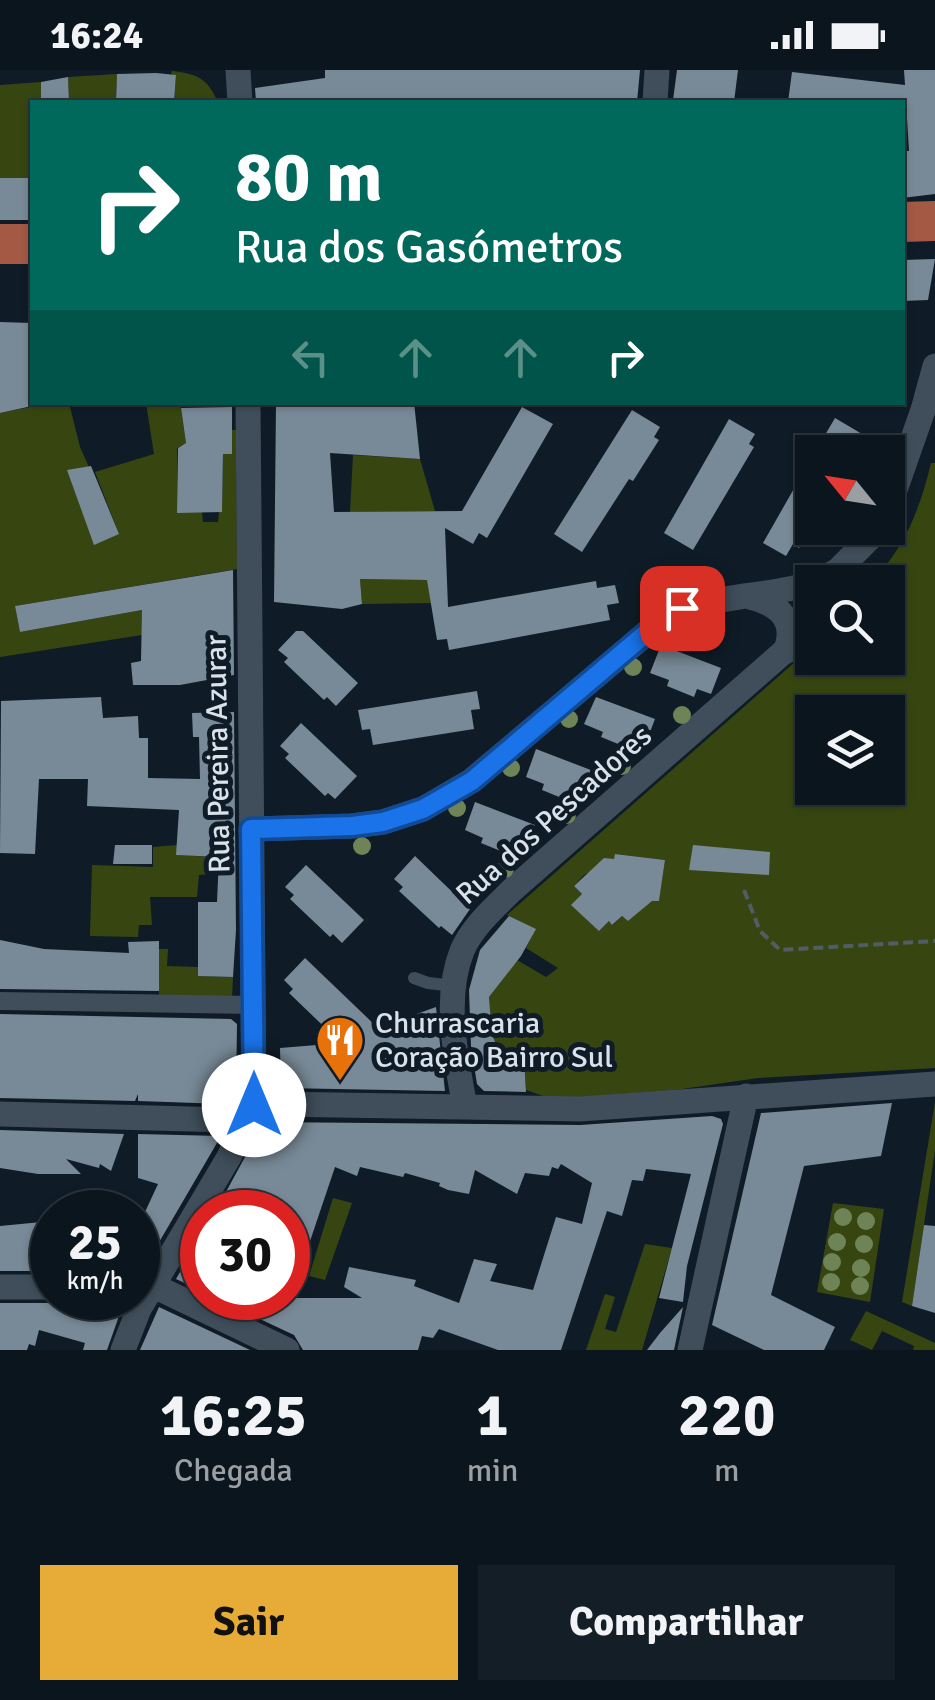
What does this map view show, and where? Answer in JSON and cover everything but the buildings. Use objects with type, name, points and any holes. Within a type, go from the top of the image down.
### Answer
[{"type":"main road","points":[[905,222],[935,222]]},
{"type":"main road","points":[[0,244],[30,244]]},
{"type":"street","points":[[238,70],[240,100]]},
{"type":"street","points":[[654,100],[658,70]]},
{"type":"street","points":[[905,461],[935,366]]},
{"type":"street","name":"Rua Pereira Azurar","points":[[248,405],[254,1105]]},
{"type":"street","points":[[843,565],[863,545]]},
{"type":"street","points":[[251,829],[352,826],[393,820],[423,809],[472,781],[671,614],[692,605],[795,589]]},
{"type":"street","points":[[749,597],[775,605],[786,618],[790,639],[785,652]]},
{"type":"street","name":"Rua dos Pescadores","points":[[464,1107],[455,1054],[455,986],[461,953],[482,921],[512,890],[795,642]]},
{"type":"street","points":[[0,1001],[254,1006]]},
{"type":"street","points":[[0,1114],[230,1120],[254,1105],[608,1108],[935,1084]]},
{"type":"street","points":[[718,1350],[692,1344],[746,1096]]},
{"type":"street","points":[[160,1265],[229,1156],[254,1105]]},
{"type":"street","points":[[0,1287],[30,1287]]},
{"type":"street","points":[[160,1293],[287,1350]]},
{"type":"street","points":[[123,1350],[135,1320]]},
{"type":"lane","points":[[414,978],[428,984],[455,986]]},
{"type":"path","points":[[744,890],[760,930],[780,950],[935,941]]},
{"type":"green space","points":[[172,71],[201,79],[217,100],[174,100],[176,76]]},
{"type":"green space","points":[[117,74],[116,100],[69,100],[68,77]]},
{"type":"green space","points":[[41,82],[41,100],[30,100],[30,178],[0,178],[0,85]]},
{"type":"green space","points":[[41,405],[70,405],[80,447],[119,534],[95,472],[154,454],[146,405],[180,405],[186,443],[177,448],[177,512],[202,512],[203,522],[218,522],[222,511],[223,454],[232,453],[232,430],[236,430],[237,569],[15,606],[20,632],[142,610],[142,635],[0,657],[0,413]]},
{"type":"green space","points":[[353,455],[420,459],[435,511],[350,512]]},
{"type":"green space","points":[[931,463],[935,463],[935,1068],[758,1078],[675,1090],[552,1099],[526,1090],[524,1058],[501,1055],[492,1035],[489,997],[517,960],[546,977],[558,968],[526,948],[535,929],[507,915],[795,662],[795,675],[905,675],[905,565],[887,565],[899,545],[905,545],[905,535]],"holes":[[[616,854],[665,860],[659,900],[640,900],[645,906],[628,921],[622,916],[600,930],[574,886],[584,875],[614,859]]]},
{"type":"green space","points":[[360,579],[433,580],[433,603],[362,604]]},
{"type":"green space","points":[[177,845],[177,855],[211,857],[211,874],[199,875],[197,897],[150,897],[152,925],[139,925],[138,937],[90,936],[92,865],[153,867],[153,847]]},
{"type":"green space","points":[[159,949],[168,949],[167,966],[198,967],[199,976],[233,977],[232,998],[159,998]]},
{"type":"green space","points":[[935,1102],[935,1150],[912,1306],[902,1302]]},
{"type":"green space","points":[[333,1198],[352,1203],[325,1280],[310,1276]]},
{"type":"green space","points":[[833,1203],[884,1209],[870,1302],[817,1292]]},
{"type":"green space","points":[[645,1244],[672,1248],[642,1350],[586,1350],[605,1294],[615,1297],[605,1329],[616,1332]]},
{"type":"green space","points":[[866,1311],[935,1343],[935,1350],[913,1350],[914,1346],[882,1331],[872,1350],[850,1340]]},
{"type":"place","name":"Churrascaria Coração Bairro Sul","points":[[340,1082]]},
{"type":"route","points":[[254,1105],[251,829],[352,826],[404,817],[423,809],[472,781],[658,623],[682,608]]}]
